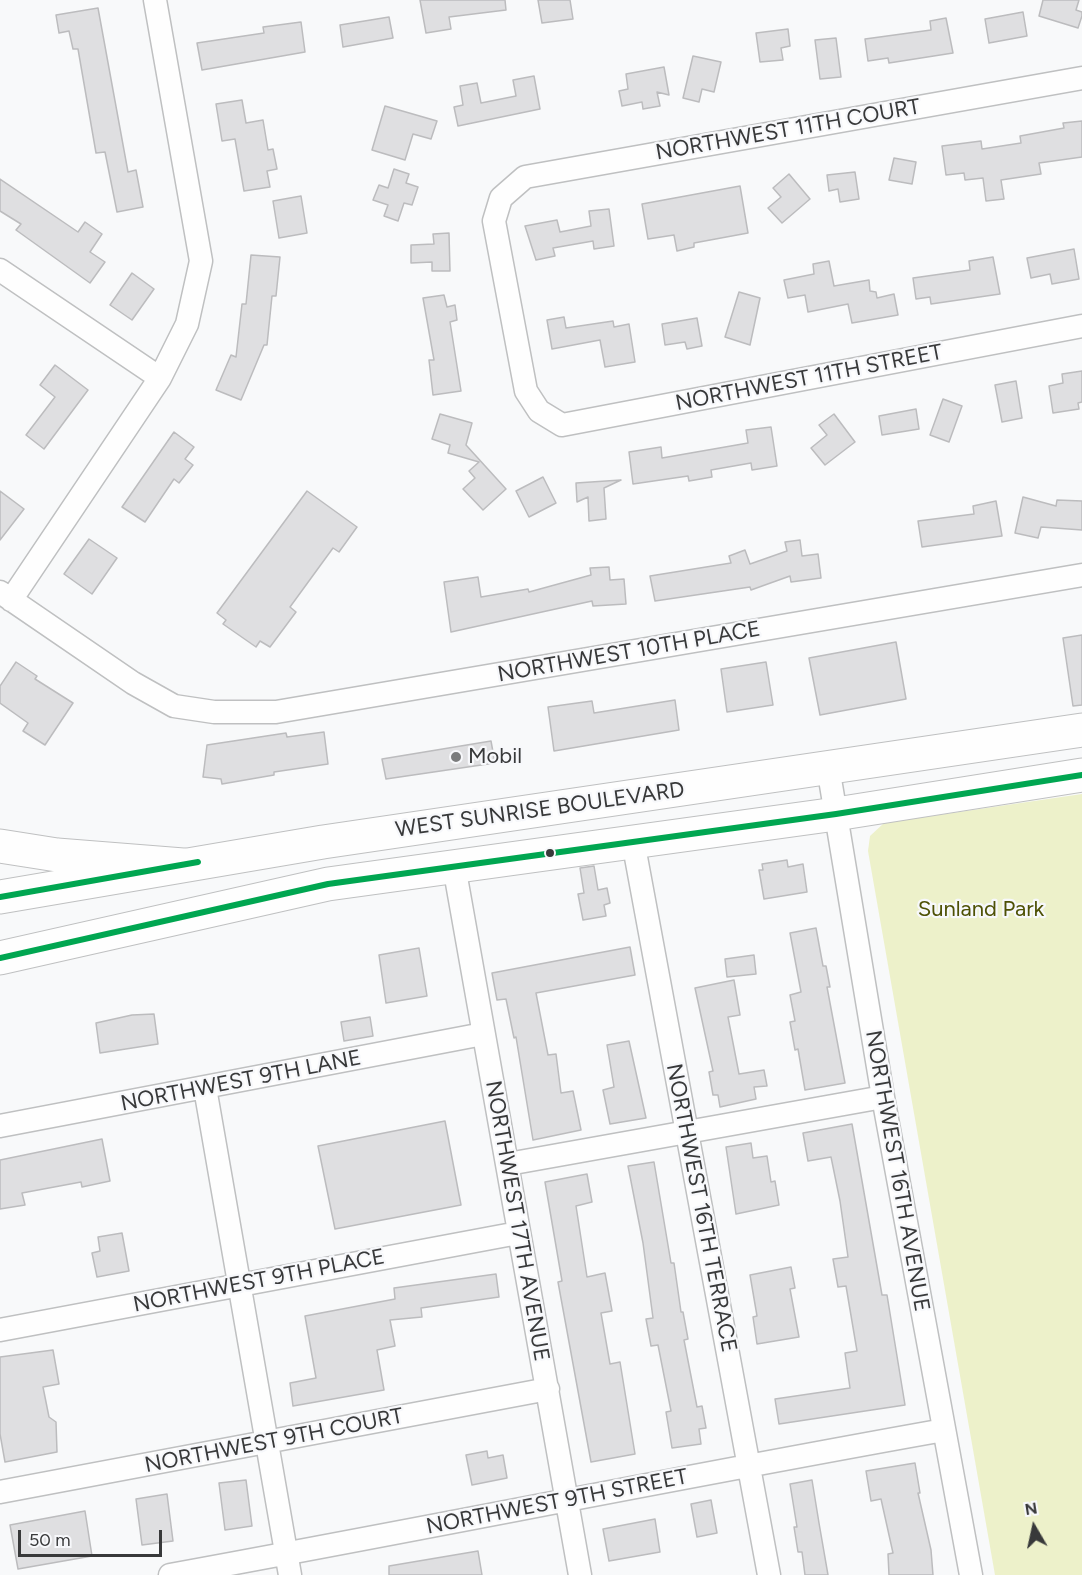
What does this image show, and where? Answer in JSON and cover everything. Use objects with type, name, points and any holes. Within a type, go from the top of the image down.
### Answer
[{"type":"main road","name":"WEST SUNRISE BOULEVARD","points":[[0,897],[183,865],[1082,730]]},
{"type":"main road","name":"WEST SUNRISE BOULEVARD","points":[[0,958],[328,884],[836,814],[1082,775]]},
{"type":"main road","points":[[0,846],[57,855],[183,865]]},
{"type":"street","points":[[6,596],[160,378],[187,324],[201,261],[155,0]]},
{"type":"street","name":"NORTHWEST 11TH COURT","points":[[539,411],[526,392],[494,221],[501,198],[525,177],[1082,78]]},
{"type":"street","points":[[0,270],[160,378]]},
{"type":"street","name":"NORTHWEST 11TH STREET","points":[[539,411],[562,425],[1082,326]]},
{"type":"street","name":"NORTHWEST 10TH PLACE","points":[[6,596],[133,683],[174,706],[214,712],[276,712],[1082,575]]},
{"type":"street","name":"NORTHWEST 16TH AVENUE","points":[[828,767],[883,1097],[971,1575]]},
{"type":"street","name":"NORTHWEST 16TH TERRACE","points":[[633,841],[769,1575]]},
{"type":"street","name":"NORTHWEST 17TH AVENUE","points":[[453,866],[580,1575]]},
{"type":"street","name":"NORTHWEST 9TH LANE","points":[[0,1126],[483,1034]]},
{"type":"street","points":[[206,1088],[288,1564]]},
{"type":"street","points":[[508,1164],[883,1097]]},
{"type":"street","name":"NORTHWEST 9TH PLACE","points":[[0,1330],[518,1233]]},
{"type":"street","name":"NORTHWEST 9TH COURT","points":[[0,1492],[548,1389]]},
{"type":"street","name":"NORTHWEST 9TH STREET","points":[[170,1575],[288,1564],[567,1501],[749,1464],[944,1430]]},
{"type":"green space","name":"Sunland Park","points":[[1082,794],[1082,1575],[995,1575],[868,851],[870,836],[884,823]]},
{"type":"building","points":[[420,0],[505,0],[506,10],[449,17],[451,29],[426,33]]},
{"type":"building","points":[[538,0],[570,0],[573,19],[542,23]]},
{"type":"building","points":[[1043,0],[1079,0],[1076,10],[1082,12],[1082,16],[1078,28],[1039,16]]},
{"type":"building","points":[[98,8],[128,172],[136,170],[143,207],[117,212],[105,152],[96,153],[78,49],[73,49],[69,31],[59,33],[56,15]]},
{"type":"building","points":[[1023,12],[1027,36],[989,43],[985,19]]},
{"type":"building","points":[[389,17],[393,38],[343,47],[340,25]]},
{"type":"building","points":[[946,18],[953,53],[889,63],[888,58],[868,61],[865,39],[931,30],[930,21]]},
{"type":"building","points":[[301,22],[305,52],[202,70],[197,43],[264,33],[263,27]]},
{"type":"building","points":[[788,29],[790,46],[781,48],[783,60],[760,62],[756,33]]},
{"type":"building","points":[[836,38],[841,77],[820,79],[815,40]]},
{"type":"building","points":[[693,56],[721,62],[714,92],[702,89],[699,102],[683,98]]},
{"type":"building","points":[[664,67],[669,95],[657,92],[660,106],[643,109],[642,102],[622,106],[619,91],[628,89],[626,74]]},
{"type":"building","points":[[534,76],[540,109],[458,126],[454,107],[463,105],[460,86],[477,83],[481,103],[516,96],[513,80]]},
{"type":"building","points":[[242,100],[246,123],[263,120],[268,150],[273,149],[277,169],[267,171],[270,187],[244,191],[235,139],[222,141],[216,104]]},
{"type":"building","points":[[385,106],[437,121],[431,139],[413,134],[405,160],[372,150]]},
{"type":"building","points":[[1082,121],[1082,157],[1039,163],[1041,174],[1001,180],[1004,199],[986,201],[983,178],[965,180],[964,173],[946,175],[942,146],[981,141],[982,149],[1021,143],[1020,136],[1064,128],[1063,123]]},
{"type":"building","points":[[894,158],[916,162],[912,184],[889,180]]},
{"type":"building","points":[[394,169],[409,174],[406,183],[418,187],[412,205],[404,203],[398,221],[384,216],[388,205],[373,200],[379,185],[388,188]]},
{"type":"building","points":[[855,172],[859,199],[840,202],[838,189],[829,191],[827,175]]},
{"type":"building","points":[[789,174],[810,199],[782,223],[768,208],[781,197],[773,188]]},
{"type":"building","points":[[0,179],[78,232],[85,222],[102,234],[90,252],[105,262],[90,283],[16,230],[21,224],[0,211]]},
{"type":"building","points":[[740,186],[748,233],[694,243],[694,247],[677,251],[674,235],[648,239],[642,204]]},
{"type":"building","points":[[301,196],[307,233],[279,238],[273,201]]},
{"type":"building","points":[[609,209],[614,246],[594,249],[593,241],[553,248],[555,256],[536,260],[525,226],[557,220],[560,232],[591,226],[589,211]]},
{"type":"building","points":[[449,233],[450,271],[432,271],[432,262],[411,263],[411,245],[434,244],[433,234]]},
{"type":"building","points":[[1074,249],[1079,279],[1052,284],[1050,274],[1031,278],[1027,258]]},
{"type":"building","points":[[251,255],[280,257],[276,296],[272,296],[267,345],[264,345],[241,400],[216,390],[231,355],[236,357],[242,304],[246,304]]},
{"type":"building","points":[[993,257],[1000,294],[931,304],[930,297],[916,299],[913,278],[970,270],[969,261]]},
{"type":"building","points":[[829,261],[834,286],[869,280],[870,291],[876,292],[877,298],[894,294],[898,315],[852,323],[848,304],[808,312],[805,295],[788,298],[784,280],[814,274],[813,264]]},
{"type":"building","points":[[132,273],[154,289],[132,320],[110,305]]},
{"type":"building","points":[[739,292],[760,298],[750,345],[725,337]]},
{"type":"building","points":[[444,295],[447,307],[455,305],[457,320],[450,322],[461,391],[433,395],[429,360],[434,360],[423,298]]},
{"type":"building","points":[[564,317],[566,328],[613,321],[614,327],[629,324],[635,362],[605,367],[600,340],[552,349],[547,320]]},
{"type":"building","points":[[697,318],[702,346],[687,349],[685,342],[665,345],[662,324]]},
{"type":"building","points":[[55,365],[88,390],[44,449],[26,435],[55,397],[40,385]]},
{"type":"building","points":[[1082,371],[1082,402],[1078,403],[1079,409],[1053,413],[1049,386],[1063,383],[1062,374]]},
{"type":"building","points":[[1016,381],[1022,418],[1002,422],[995,385]]},
{"type":"building","points":[[943,399],[962,406],[949,442],[930,435]]},
{"type":"building","points":[[916,409],[919,429],[882,435],[879,416]]},
{"type":"building","points":[[440,414],[472,423],[466,445],[506,489],[483,510],[463,489],[475,478],[469,471],[479,462],[448,453],[450,445],[432,439]]},
{"type":"building","points":[[834,414],[855,442],[825,465],[811,448],[827,435],[819,425]]},
{"type":"building","points":[[771,427],[777,466],[752,470],[751,463],[711,470],[712,477],[689,481],[688,476],[633,484],[629,452],[661,447],[662,458],[748,443],[746,430]]},
{"type":"building","points":[[174,432],[194,447],[185,459],[193,465],[179,483],[174,479],[145,522],[122,507]]},
{"type":"building","points":[[543,477],[556,503],[529,517],[516,491]]},
{"type":"building","points":[[621,480],[604,488],[606,519],[589,521],[588,497],[577,502],[576,483]]},
{"type":"building","points":[[0,491],[24,509],[0,540]]},
{"type":"building","points":[[307,491],[357,527],[339,552],[333,548],[290,607],[296,612],[270,647],[260,641],[256,647],[223,624],[226,620],[217,613]]},
{"type":"building","points":[[1023,497],[1056,506],[1057,500],[1082,501],[1082,530],[1041,527],[1038,538],[1015,533]]},
{"type":"building","points":[[996,501],[1002,536],[922,547],[918,521],[974,514],[973,506]]},
{"type":"building","points":[[89,539],[117,558],[92,594],[64,574]]},
{"type":"building","points":[[800,540],[802,556],[818,554],[821,578],[791,582],[790,576],[751,590],[750,587],[655,601],[650,576],[731,563],[729,556],[745,550],[750,564],[787,551],[785,542]]},
{"type":"building","points":[[609,567],[610,580],[624,579],[626,604],[593,606],[592,601],[451,632],[444,582],[478,577],[481,597],[528,589],[529,592],[591,575],[590,568]]},
{"type":"building","points":[[1082,635],[1082,705],[1073,706],[1063,638]]},
{"type":"building","points":[[896,642],[906,699],[820,715],[809,658]]},
{"type":"building","points":[[16,662],[37,676],[35,679],[73,703],[45,745],[23,731],[28,723],[0,703],[0,686]]},
{"type":"building","points":[[766,662],[773,705],[727,712],[721,669]]},
{"type":"building","points":[[675,700],[679,730],[554,751],[548,707],[592,701],[594,713]]},
{"type":"building","points":[[324,732],[328,764],[274,772],[274,775],[222,784],[221,779],[203,777],[207,745],[286,733],[287,737]]},
{"type":"building","points":[[491,741],[495,763],[386,779],[382,759]]},
{"type":"building","points":[[787,860],[788,867],[803,864],[807,892],[764,899],[759,870],[763,870],[762,864]]},
{"type":"building","points":[[594,866],[598,890],[607,888],[610,903],[604,905],[606,916],[583,920],[578,894],[584,893],[580,868]]},
{"type":"building","points":[[816,928],[823,966],[826,966],[830,987],[827,987],[845,1083],[805,1090],[798,1049],[795,1050],[790,1022],[795,1021],[790,995],[801,992],[790,933]]},
{"type":"building","points":[[630,947],[635,975],[536,993],[548,1055],[556,1054],[561,1093],[573,1091],[581,1130],[533,1140],[516,1037],[514,1038],[506,999],[497,1000],[492,973]]},
{"type":"building","points":[[419,948],[427,996],[386,1003],[379,955]]},
{"type":"building","points":[[754,955],[756,974],[727,977],[725,959]]},
{"type":"building","points":[[734,980],[740,1015],[728,1017],[739,1074],[764,1070],[767,1086],[754,1087],[756,1099],[720,1107],[718,1095],[713,1095],[709,1072],[713,1071],[695,988]]},
{"type":"building","points":[[154,1014],[158,1044],[100,1053],[96,1023],[132,1015]]},
{"type":"building","points":[[370,1017],[373,1036],[344,1041],[341,1022]]},
{"type":"building","points":[[629,1041],[646,1118],[610,1124],[603,1090],[614,1087],[607,1045]]},
{"type":"building","points":[[445,1121],[461,1205],[335,1229],[318,1146]]},
{"type":"building","points":[[852,1124],[882,1295],[887,1295],[905,1405],[779,1424],[775,1399],[850,1388],[845,1353],[857,1351],[846,1286],[838,1287],[833,1259],[848,1257],[840,1201],[831,1157],[808,1161],[803,1133]]},
{"type":"building","points":[[102,1139],[110,1181],[82,1187],[81,1182],[22,1193],[25,1205],[0,1209],[0,1160]]},
{"type":"building","points":[[751,1143],[753,1158],[767,1156],[771,1182],[775,1181],[779,1205],[736,1214],[726,1147]]},
{"type":"building","points":[[654,1162],[671,1263],[674,1263],[681,1312],[683,1312],[688,1339],[684,1340],[697,1407],[702,1406],[706,1428],[699,1429],[701,1444],[672,1448],[666,1412],[671,1411],[658,1345],[651,1346],[646,1319],[653,1318],[643,1243],[628,1166]]},
{"type":"building","points":[[587,1174],[592,1202],[576,1206],[587,1277],[605,1273],[612,1311],[601,1313],[610,1364],[620,1362],[635,1454],[591,1462],[558,1282],[562,1281],[545,1182]]},
{"type":"building","points":[[122,1233],[129,1271],[97,1277],[92,1253],[100,1251],[98,1237]]},
{"type":"building","points":[[791,1267],[795,1288],[790,1289],[799,1337],[757,1344],[753,1317],[757,1316],[750,1275]]},
{"type":"building","points":[[496,1274],[499,1297],[421,1308],[422,1317],[390,1320],[395,1346],[377,1350],[384,1390],[293,1406],[290,1383],[316,1378],[305,1316],[395,1299],[394,1288]]},
{"type":"building","points":[[53,1350],[59,1384],[43,1387],[49,1417],[56,1422],[57,1452],[5,1462],[0,1434],[0,1357]]},
{"type":"building","points":[[487,1451],[488,1458],[503,1455],[507,1478],[472,1485],[466,1455]]},
{"type":"building","points":[[915,1463],[920,1493],[918,1493],[931,1550],[933,1575],[889,1575],[888,1554],[893,1553],[881,1499],[871,1501],[866,1471]]},
{"type":"building","points":[[246,1480],[252,1526],[225,1530],[219,1483]]},
{"type":"building","points":[[812,1480],[828,1575],[805,1575],[802,1552],[798,1552],[794,1527],[797,1527],[790,1484]]},
{"type":"building","points":[[167,1494],[173,1541],[142,1545],[136,1499]]},
{"type":"building","points":[[711,1500],[717,1533],[697,1537],[691,1504]]},
{"type":"building","points":[[85,1511],[92,1556],[18,1569],[10,1525]]},
{"type":"building","points":[[655,1519],[660,1552],[609,1561],[603,1529]]},
{"type":"building","points":[[478,1551],[482,1575],[389,1575],[389,1566]]},
{"type":"transit line","points":[[0,958],[328,884],[836,814],[1082,775]]},
{"type":"transit line","points":[[0,897],[198,862]]},
{"type":"place","name":"Mobil","points":[[456,757]]}]
